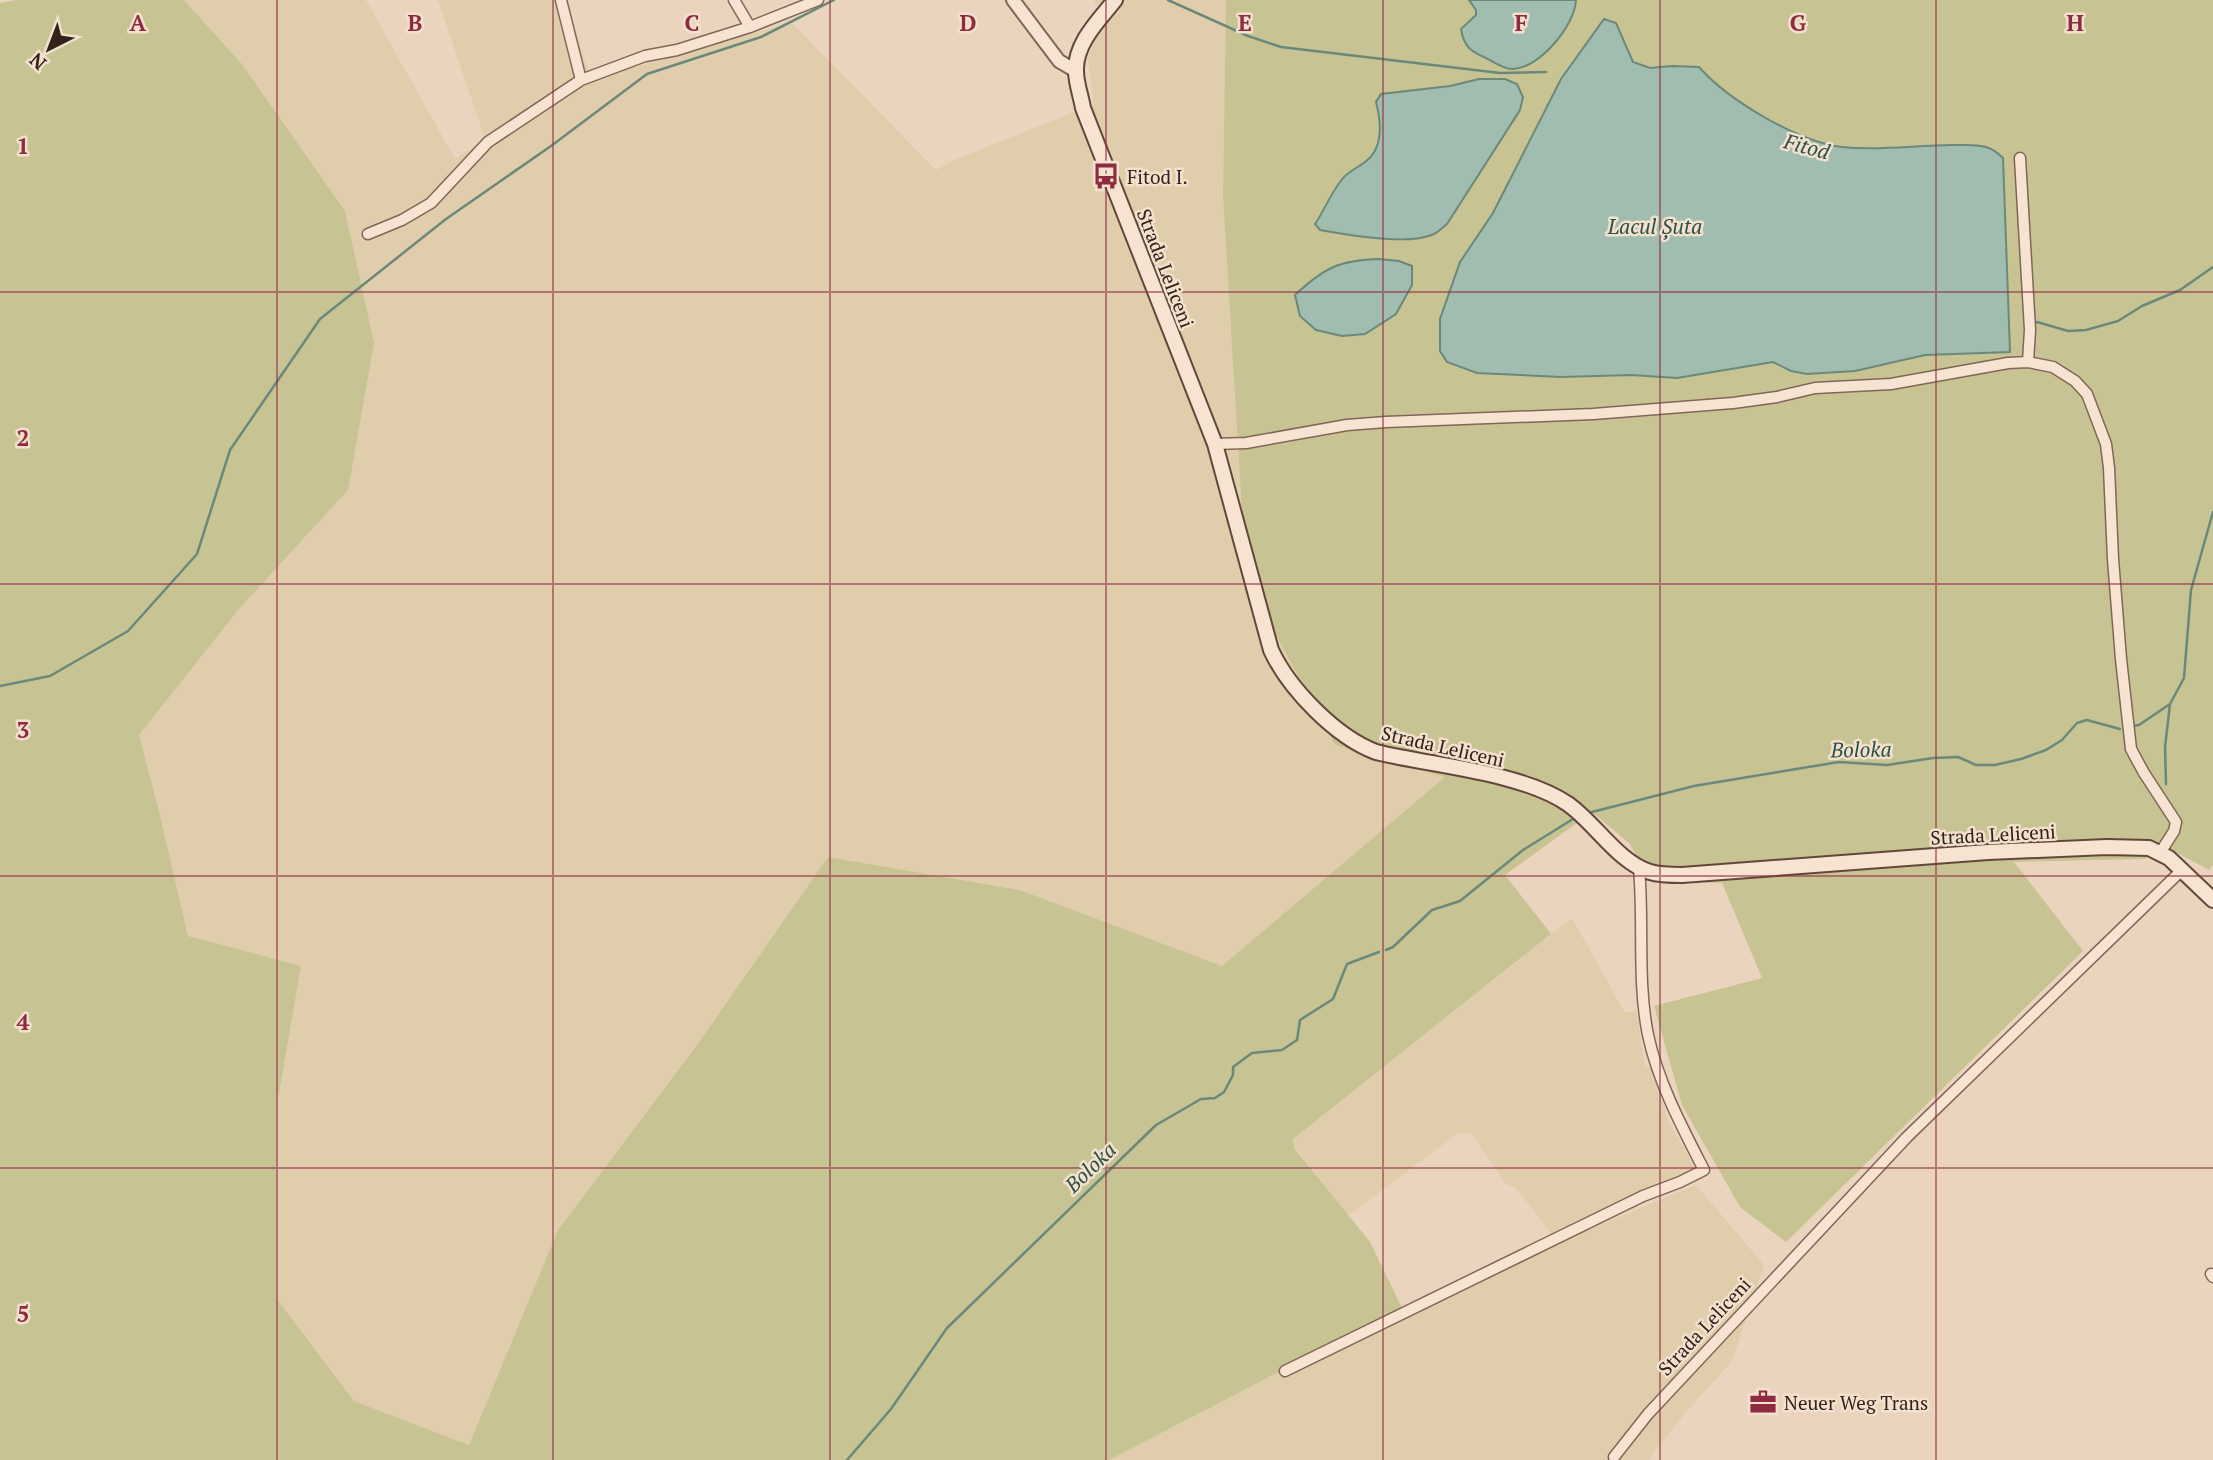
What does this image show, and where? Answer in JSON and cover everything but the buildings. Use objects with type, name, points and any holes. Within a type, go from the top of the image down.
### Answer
[{"type":"main road","points":[[1076,71],[1077,60],[1086,38],[1115,0]]},
{"type":"main road","name":"Strada Leliceni","points":[[1076,71],[1083,108],[1215,444],[1272,650],[1278,665],[1299,691],[1340,732],[1368,749],[1498,777],[1546,791],[1583,816],[1639,868],[1651,873],[1682,875],[1988,852],[2149,848],[2183,869],[2213,900]]},
{"type":"street","points":[[561,0],[581,80]]},
{"type":"street","points":[[734,0],[750,27]]},
{"type":"street","points":[[368,234],[402,220],[431,203],[488,142],[520,119],[555,100],[581,80],[645,56],[677,50],[750,27],[818,0]]},
{"type":"street","points":[[1013,0],[1059,61],[1076,71]]},
{"type":"street","points":[[2020,158],[2030,330],[2028,362]]},
{"type":"street","points":[[1215,444],[1246,443],[1347,425],[1593,414],[1733,403],[1815,388],[1891,384],[2008,363],[2028,362],[2053,367],[2075,381],[2087,394],[2106,444],[2120,646],[2131,749],[2176,822],[2174,831],[2160,853]]},
{"type":"street","points":[[1286,1371],[1631,1202],[1704,1170],[1678,1121],[1648,1036],[1643,983],[1639,868]]},
{"type":"street","name":"Strada Leliceni","points":[[1614,1457],[1648,1414],[1907,1138],[2183,869]]},
{"type":"shaded area","points":[[16,0],[184,0],[241,63],[345,211],[374,343],[348,490],[239,609],[139,735],[188,936],[301,966],[276,1111],[276,1298],[354,1401],[469,1445],[558,1230],[697,1045],[828,857],[1020,890],[1222,966],[1445,777],[1335,745],[1246,579],[1223,196],[1226,0],[2213,0],[2213,865],[2209,870],[2157,842],[2146,859],[2014,862],[2083,951],[1786,1242],[1740,1207],[1682,1105],[1654,1006],[1762,978],[1722,883],[1648,880],[1630,844],[1592,812],[1505,875],[1551,934],[1293,1139],[1295,1149],[1370,1242],[1402,1308],[1109,1460],[0,1460],[0,3]]},
{"type":"shaded area","points":[[184,0],[366,0],[455,159],[485,139],[438,0],[566,0],[591,80],[791,22],[936,170],[952,161],[1094,104],[1088,58],[1103,18],[1094,0],[1226,0],[1223,196],[1246,579],[1335,745],[1446,776],[1222,966],[1020,890],[828,857],[697,1045],[558,1230],[469,1445],[354,1401],[276,1298],[276,1111],[301,967],[188,936],[139,735],[239,609],[348,490],[241,63]]},
{"type":"shaded area","points":[[1572,918],[1625,1013],[1636,1010],[1645,1066],[1651,1068],[1669,1123],[1695,1168],[1551,1233],[1516,1188],[1506,1184],[1471,1133],[1458,1133],[1348,1216],[1296,1148],[1293,1139]]},
{"type":"shaded area","points":[[1696,1185],[1764,1265],[1732,1361],[1648,1460],[1109,1460],[1402,1308]]},
{"type":"water","points":[[1469,0],[1576,0],[1570,21],[1563,33],[1545,53],[1523,67],[1510,69],[1477,54],[1467,45],[1461,29],[1476,15],[1476,10]]},
{"type":"water","name":"Lacul Șuta","points":[[1604,19],[1616,23],[1633,62],[1650,68],[1699,67],[1727,93],[1745,105],[1805,137],[1842,147],[1978,145],[1997,153],[2003,158],[2010,352],[1925,355],[1855,371],[1807,374],[1791,371],[1773,362],[1677,378],[1477,373],[1447,362],[1440,351],[1440,319],[1460,262],[1493,213],[1561,79]]},
{"type":"water","points":[[1479,79],[1505,79],[1517,84],[1523,97],[1520,110],[1447,224],[1434,234],[1410,239],[1378,238],[1320,230],[1315,224],[1336,187],[1375,150],[1380,134],[1376,102],[1381,94],[1450,86]]},
{"type":"water","points":[[1379,259],[1399,261],[1412,266],[1412,285],[1396,314],[1365,334],[1342,336],[1316,330],[1300,316],[1295,295],[1315,278],[1342,264]]},
{"type":"waterway","points":[[0,686],[50,676],[128,631],[197,554],[230,450],[320,319],[446,219],[551,146],[647,74],[761,37],[834,0]]},
{"type":"waterway","name":"Fitod","points":[[1168,0],[1248,36],[1281,47],[1500,73],[1546,72]]},
{"type":"waterway","name":"Fitod","points":[[2037,322],[2068,331],[2086,330],[2118,321],[2142,306],[2180,290],[2213,267]]},
{"type":"waterway","name":"Boloka","points":[[2133,726],[2139,725],[2170,704],[2184,678],[2191,590],[2213,512]]},
{"type":"waterway","points":[[2166,784],[2165,747],[2170,704]]},
{"type":"waterway","name":"Boloka","points":[[1592,812],[1694,786],[1839,762],[1887,765],[1958,757],[1976,765],[1995,765],[2046,750],[2062,740],[2077,723],[2087,720],[2120,729]]},
{"type":"waterway","name":"Boloka","points":[[1386,950],[1393,947],[1432,910],[1460,901],[1523,850],[1573,819]]},
{"type":"waterway","name":"Boloka","points":[[847,1460],[891,1409],[947,1328],[1156,1125],[1201,1099],[1215,1098],[1224,1092],[1233,1075],[1233,1067],[1252,1053],[1282,1050],[1297,1040],[1300,1020],[1333,999],[1347,964],[1379,952]]},
{"type":"place","name":"Fitod I.","points":[[1106,176]]},
{"type":"place","name":"Neuer Weg Trans","points":[[1763,1402]]}]
